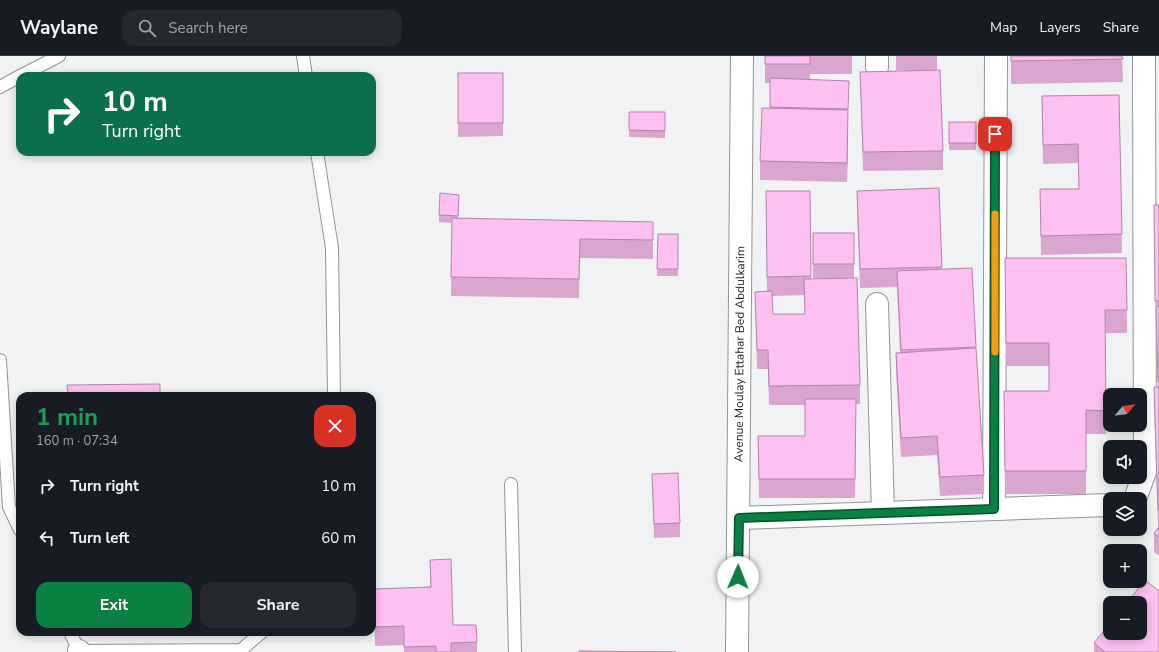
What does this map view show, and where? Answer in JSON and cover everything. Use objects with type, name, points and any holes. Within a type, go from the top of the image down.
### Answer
[{"type":"street","name":"Avenue Moulay Ettahar Bed Abdulkarim","points":[[737,652],[742,56]]},
{"type":"street","points":[[994,509],[996,56]]},
{"type":"street","points":[[1138,492],[1145,472],[1152,169],[1144,56]]},
{"type":"street","points":[[877,304],[883,512]]},
{"type":"street","points":[[739,518],[1103,505]]},
{"type":"lane","points":[[28,72],[59,56]]},
{"type":"lane","points":[[303,56],[305,72]]},
{"type":"lane","points":[[0,87],[16,78]]},
{"type":"lane","points":[[318,156],[332,248],[334,392]]},
{"type":"lane","points":[[0,360],[4,508],[16,524]]},
{"type":"lane","points":[[510,484],[515,652]]},
{"type":"lane","points":[[76,645],[241,650],[257,636]]},
{"type":"building","points":[[765,56],[810,56],[810,64],[765,64]]},
{"type":"building","points":[[1011,56],[1122,56],[1123,59],[1011,61]]},
{"type":"building","points":[[940,70],[943,151],[863,152],[860,72]]},
{"type":"building","points":[[458,73],[503,73],[503,123],[458,123]]},
{"type":"building","points":[[770,78],[849,81],[848,109],[770,107]]},
{"type":"building","points":[[1119,95],[1122,234],[1041,236],[1040,189],[1079,189],[1078,144],[1043,145],[1042,96]]},
{"type":"building","points":[[762,108],[848,110],[847,163],[760,161]]},
{"type":"building","points":[[629,112],[665,112],[665,131],[629,130]]},
{"type":"building","points":[[949,122],[976,122],[976,143],[949,143]]},
{"type":"building","points":[[939,188],[942,267],[860,269],[857,191]]},
{"type":"building","points":[[766,191],[810,191],[811,276],[767,277]]},
{"type":"building","points":[[440,193],[459,195],[458,216],[439,215]]},
{"type":"building","points":[[1154,205],[1159,205],[1159,301],[1155,301]]},
{"type":"building","points":[[452,218],[653,222],[653,240],[580,239],[579,279],[451,277]]},
{"type":"building","points":[[813,233],[854,233],[854,264],[813,264]]},
{"type":"building","points":[[658,234],[678,234],[678,269],[657,269]]},
{"type":"building","points":[[1005,258],[1126,258],[1127,310],[1105,310],[1106,388],[1103,388],[1103,411],[1086,410],[1086,471],[1005,471],[1004,391],[1049,391],[1049,343],[1006,343]]},
{"type":"building","points":[[972,268],[976,347],[901,350],[897,271]]},
{"type":"building","points":[[857,278],[860,385],[769,386],[768,350],[757,350],[755,292],[772,291],[773,314],[805,314],[804,279]]},
{"type":"building","points":[[1159,306],[1159,382],[1158,382],[1156,307]]},
{"type":"building","points":[[976,348],[984,475],[940,477],[937,436],[901,438],[896,353]]},
{"type":"building","points":[[160,384],[160,392],[68,392],[67,385]]},
{"type":"building","points":[[1154,387],[1159,387],[1159,510],[1158,510]]},
{"type":"building","points":[[805,399],[856,399],[855,479],[759,479],[758,436],[805,436]]},
{"type":"building","points":[[678,473],[680,523],[654,524],[652,474]]},
{"type":"building","points":[[1159,528],[1159,537],[1154,533]]},
{"type":"building","points":[[451,559],[453,625],[476,625],[477,642],[451,643],[451,652],[436,652],[436,646],[404,647],[404,626],[376,627],[376,589],[431,587],[430,560]]},
{"type":"building","points":[[1147,582],[1159,591],[1159,652],[1105,652],[1094,643],[1103,632],[1103,640],[1147,640],[1147,596],[1132,596],[1139,588],[1147,588]]},
{"type":"building","points":[[579,651],[676,652],[579,652]]},
{"type":"slow traffic","points":[[995,214],[995,352]]},
{"type":"route","points":[[738,577],[739,518],[994,509],[995,134]]}]
